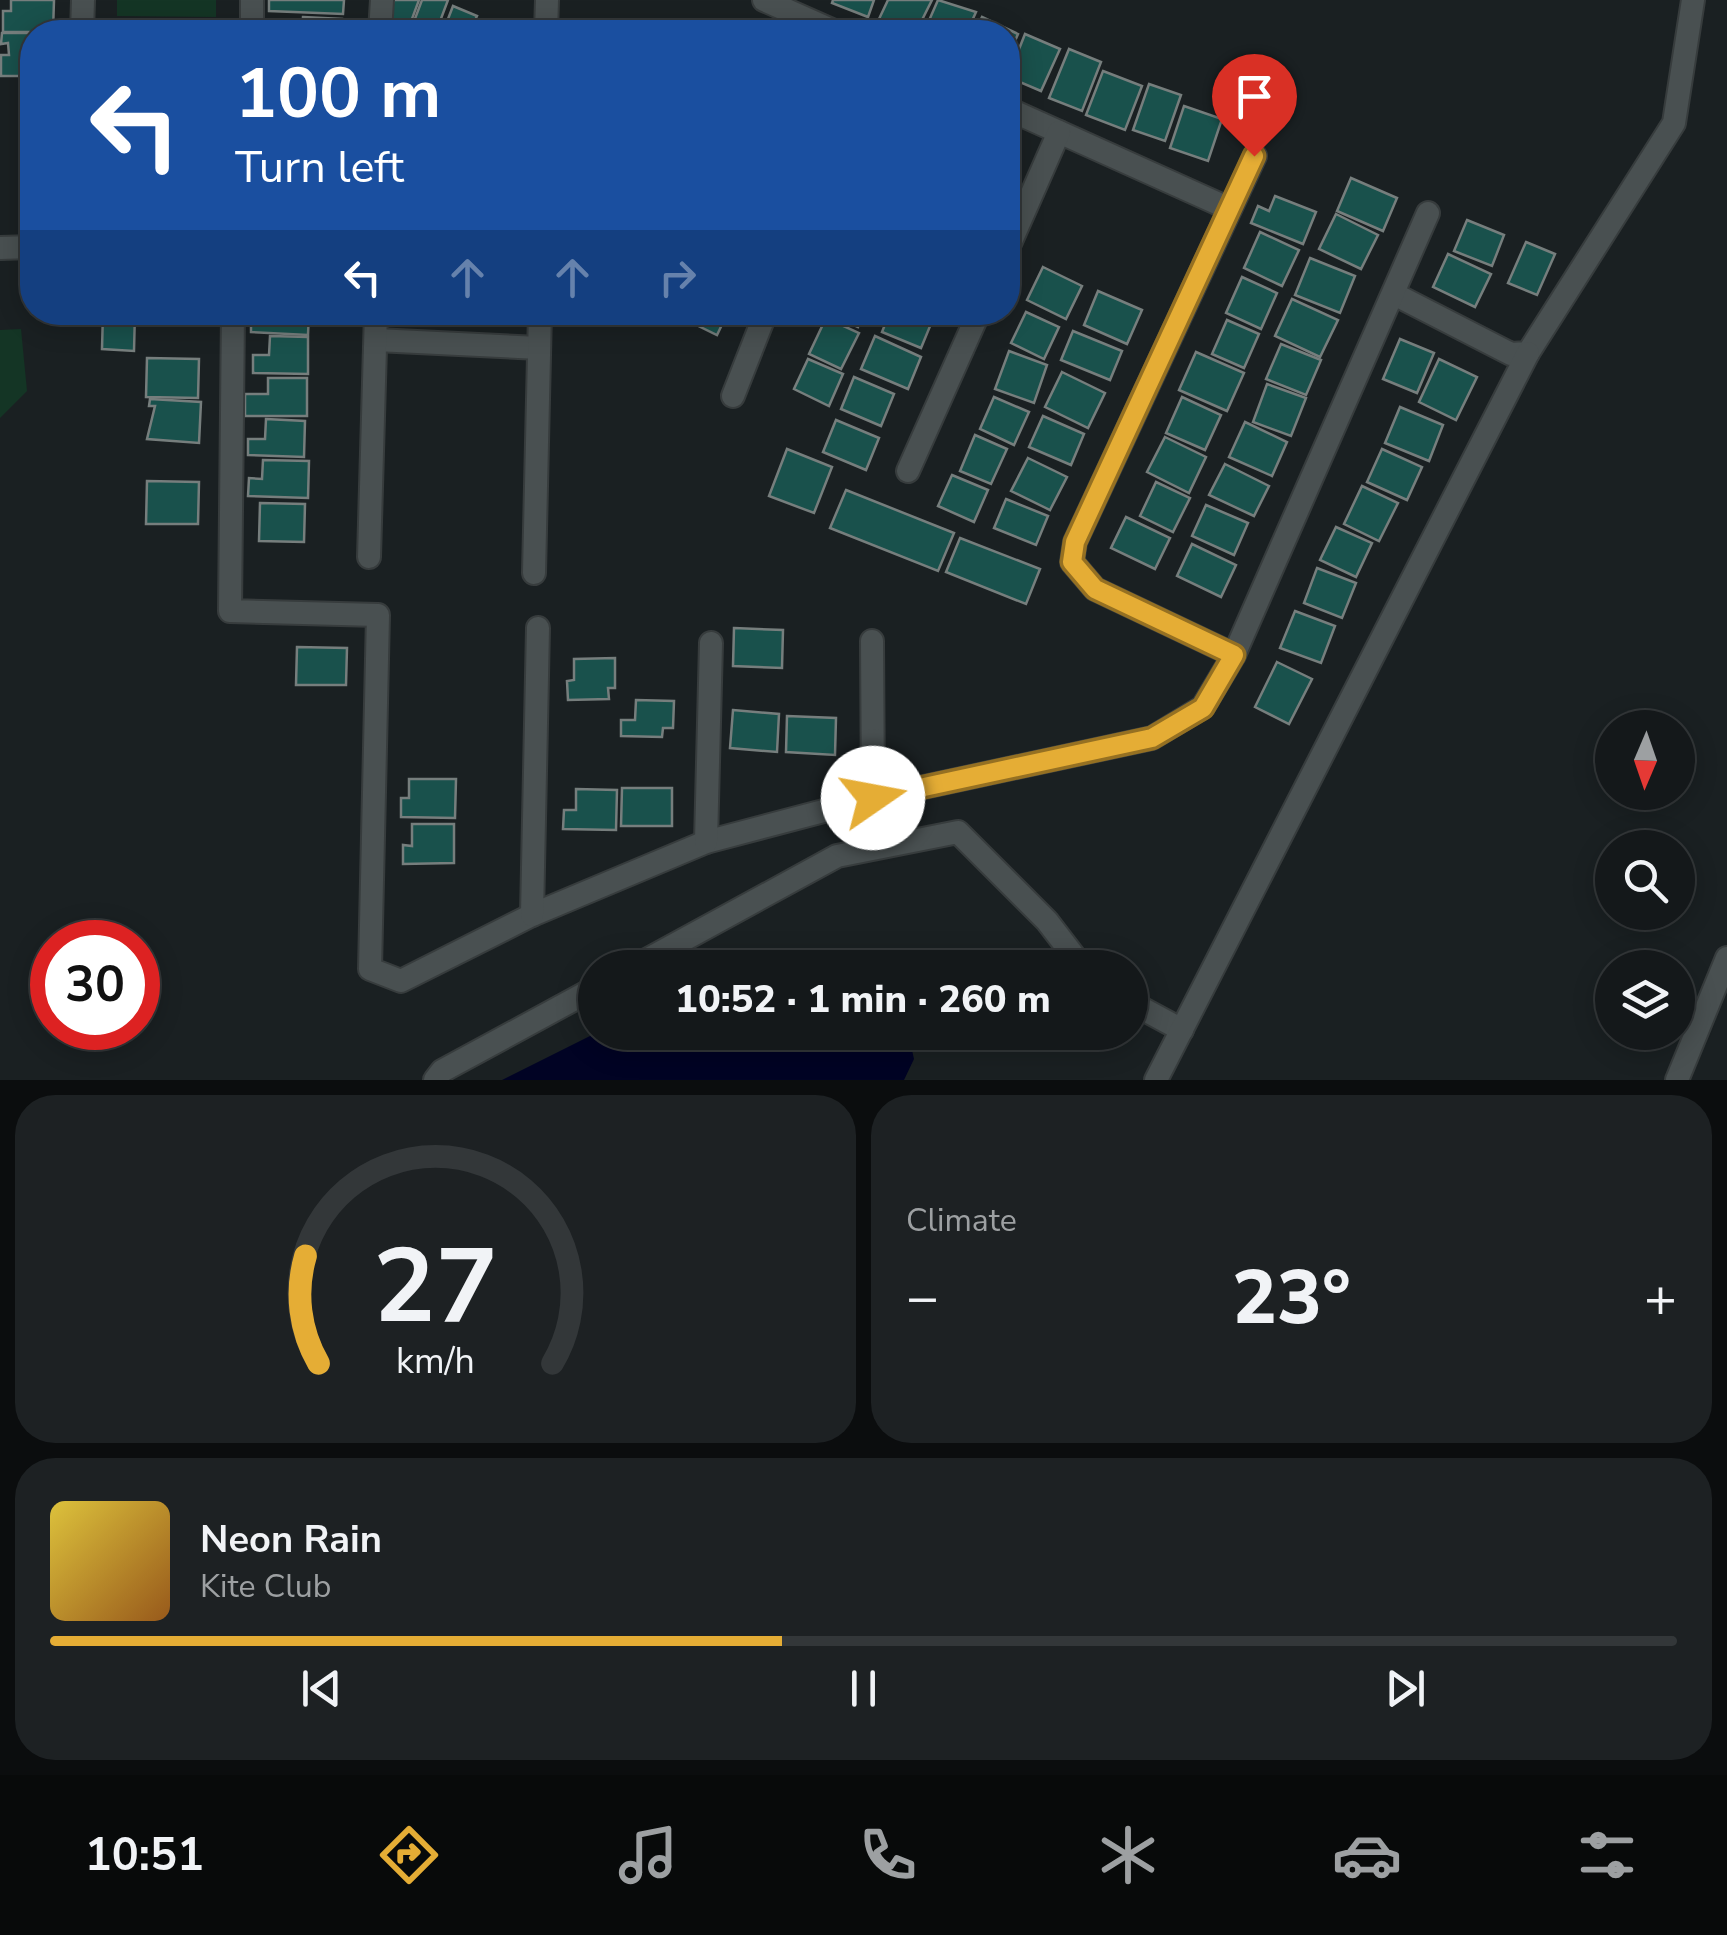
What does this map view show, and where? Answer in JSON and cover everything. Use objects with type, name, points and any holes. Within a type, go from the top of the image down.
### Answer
[{"type":"street","points":[[764,0],[809,20]]},
{"type":"street","points":[[1156,1080],[1528,353],[1674,123],[1693,0]]},
{"type":"street","points":[[1020,114],[1230,209]]},
{"type":"street","points":[[1020,221],[1059,132]]},
{"type":"street","points":[[1234,655],[1095,589],[1072,562],[1075,542],[1254,156]]},
{"type":"street","points":[[233,325],[230,611],[378,615],[370,969],[401,981],[532,915],[706,842],[873,798],[1152,738],[1203,708],[1234,655],[1396,295],[1428,213]]},
{"type":"street","points":[[1396,295],[1510,354],[1528,353]]},
{"type":"street","points":[[368,557],[376,325]]},
{"type":"street","points":[[534,573],[540,325]]},
{"type":"street","points":[[732,396],[761,325]]},
{"type":"street","points":[[908,471],[973,325]]},
{"type":"street","points":[[376,340],[539,348]]},
{"type":"street","points":[[532,915],[538,628]]},
{"type":"street","points":[[872,642],[873,798]]},
{"type":"street","points":[[706,842],[710,643]]},
{"type":"street","points":[[665,950],[836,856],[958,832],[1047,921],[1069,950]]},
{"type":"street","points":[[1677,1080],[1727,958]]},
{"type":"street","points":[[435,1080],[442,1072],[578,997]]},
{"type":"street","points":[[1148,1012],[1182,1030]]},
{"type":"green space","points":[[117,0],[216,0],[216,17],[117,16]]},
{"type":"green space","points":[[21,329],[27,391],[0,418],[0,330]]},
{"type":"water","points":[[578,1042],[578,1050],[912,1050],[914,1059],[904,1080],[502,1080]]},
{"type":"building","points":[[11,0],[54,0],[53,20],[20,20],[20,32],[3,32],[3,11],[11,11]]},
{"type":"building","points":[[269,0],[344,0],[343,14],[269,11]]},
{"type":"building","points":[[394,0],[419,0],[412,20],[387,19]]},
{"type":"building","points":[[422,0],[448,0],[440,20],[414,20]]},
{"type":"building","points":[[874,0],[868,17],[832,3]]},
{"type":"building","points":[[888,0],[932,0],[922,20],[879,19]]},
{"type":"building","points":[[938,0],[976,12],[972,20],[929,20]]},
{"type":"building","points":[[453,6],[477,16],[475,20],[448,20]]},
{"type":"building","points":[[303,17],[342,19],[342,20],[303,20]]},
{"type":"building","points":[[2,33],[20,33],[20,76],[1,76],[1,55],[9,55],[8,43],[1,44]]},
{"type":"building","points":[[1025,34],[1060,49],[1041,91],[1020,82],[1020,47]]},
{"type":"building","points":[[1069,49],[1101,62],[1082,111],[1049,98]]},
{"type":"building","points":[[1103,71],[1142,86],[1125,130],[1086,115]]},
{"type":"building","points":[[1149,84],[1181,95],[1165,141],[1133,130]]},
{"type":"building","points":[[1184,106],[1222,119],[1208,161],[1170,148]]},
{"type":"building","points":[[1351,178],[1397,198],[1383,231],[1337,211]]},
{"type":"building","points":[[1275,196],[1316,212],[1303,244],[1251,223],[1258,206],[1269,211]]},
{"type":"building","points":[[1336,214],[1378,235],[1361,269],[1319,249]]},
{"type":"building","points":[[1467,220],[1504,235],[1492,266],[1454,251]]},
{"type":"building","points":[[1260,232],[1299,250],[1282,286],[1244,268]]},
{"type":"building","points":[[1526,242],[1555,254],[1537,295],[1508,283]]},
{"type":"building","points":[[1448,254],[1491,274],[1475,307],[1433,287]]},
{"type":"building","points":[[1310,258],[1355,276],[1340,313],[1295,295]]},
{"type":"building","points":[[1043,267],[1082,286],[1066,319],[1027,300]]},
{"type":"building","points":[[1242,277],[1277,293],[1261,329],[1226,313]]},
{"type":"building","points":[[1098,291],[1142,310],[1127,344],[1084,325]]},
{"type":"building","points":[[1292,299],[1338,320],[1320,357],[1275,336]]},
{"type":"building","points":[[1026,312],[1059,327],[1044,359],[1011,343]]},
{"type":"building","points":[[1227,320],[1259,334],[1244,368],[1212,354]]},
{"type":"building","points":[[103,325],[135,325],[134,351],[102,349]]},
{"type":"building","points":[[251,325],[308,325],[308,335],[251,332]]},
{"type":"building","points":[[696,325],[722,325],[717,335]]},
{"type":"building","points":[[823,325],[841,325],[859,333],[841,369],[809,354]]},
{"type":"building","points":[[885,325],[931,325],[921,348],[882,332]]},
{"type":"building","points":[[1073,331],[1122,351],[1110,380],[1061,360]]},
{"type":"building","points":[[270,336],[308,337],[308,374],[253,373],[253,355],[269,355]]},
{"type":"building","points":[[875,336],[921,357],[908,389],[861,369]]},
{"type":"building","points":[[1400,339],[1434,353],[1417,393],[1383,379]]},
{"type":"building","points":[[1281,344],[1321,360],[1306,395],[1266,379]]},
{"type":"building","points":[[1009,351],[1047,365],[1034,403],[995,389]]},
{"type":"building","points":[[1196,352],[1244,373],[1227,411],[1179,390]]},
{"type":"building","points":[[147,358],[199,359],[198,398],[146,397]]},
{"type":"building","points":[[808,359],[843,374],[829,406],[794,389]]},
{"type":"building","points":[[1439,359],[1477,377],[1456,420],[1419,402]]},
{"type":"building","points":[[1062,372],[1105,393],[1088,428],[1045,407]]},
{"type":"building","points":[[854,377],[894,394],[881,426],[841,409]]},
{"type":"building","points":[[268,378],[307,378],[307,416],[245,416],[245,394],[268,394]]},
{"type":"building","points":[[1267,384],[1306,398],[1291,436],[1253,422]]},
{"type":"building","points":[[994,397],[1029,412],[1014,445],[980,429]]},
{"type":"building","points":[[1182,397],[1221,415],[1205,450],[1166,433]]},
{"type":"building","points":[[150,399],[201,402],[199,443],[147,439],[155,406],[149,406]]},
{"type":"building","points":[[1400,407],[1443,425],[1429,461],[1385,443]]},
{"type":"building","points":[[1043,416],[1084,434],[1071,465],[1029,447]]},
{"type":"building","points":[[266,419],[305,421],[304,457],[248,455],[248,439],[265,439]]},
{"type":"building","points":[[836,420],[879,438],[866,470],[823,452]]},
{"type":"building","points":[[1245,422],[1287,442],[1272,476],[1229,457]]},
{"type":"building","points":[[975,435],[1007,449],[991,484],[960,471]]},
{"type":"building","points":[[1165,437],[1206,457],[1189,493],[1147,472]]},
{"type":"building","points":[[787,449],[832,467],[814,513],[769,496]]},
{"type":"building","points":[[1382,449],[1422,467],[1407,500],[1367,482]]},
{"type":"building","points":[[1028,458],[1067,477],[1050,510],[1011,491]]},
{"type":"building","points":[[263,460],[309,461],[308,498],[248,496],[249,478],[262,479]]},
{"type":"building","points":[[1225,464],[1269,486],[1254,516],[1209,495]]},
{"type":"building","points":[[952,475],[988,490],[974,522],[938,506]]},
{"type":"building","points":[[147,481],[199,482],[198,524],[146,524]]},
{"type":"building","points":[[1156,482],[1190,498],[1173,532],[1140,516]]},
{"type":"building","points":[[1362,486],[1398,503],[1379,541],[1344,524]]},
{"type":"building","points":[[846,490],[954,533],[938,571],[830,528]]},
{"type":"building","points":[[1006,499],[1048,516],[1036,545],[994,528]]},
{"type":"building","points":[[260,503],[305,504],[304,542],[259,541]]},
{"type":"building","points":[[1206,505],[1248,523],[1234,555],[1192,536]]},
{"type":"building","points":[[1126,517],[1170,538],[1155,569],[1111,548]]},
{"type":"building","points":[[1336,527],[1372,543],[1356,577],[1320,560]]},
{"type":"building","points":[[960,538],[1040,569],[1026,604],[946,572]]},
{"type":"building","points":[[1192,544],[1236,565],[1221,597],[1177,576]]},
{"type":"building","points":[[1317,568],[1356,583],[1342,618],[1304,603]]},
{"type":"building","points":[[1295,611],[1335,626],[1321,663],[1280,648]]},
{"type":"building","points":[[734,628],[783,630],[782,668],[733,666]]},
{"type":"building","points":[[297,647],[347,648],[346,685],[296,685]]},
{"type":"building","points":[[615,658],[615,688],[608,688],[609,699],[568,700],[567,681],[574,680],[574,659]]},
{"type":"building","points":[[1277,662],[1312,679],[1289,724],[1255,707]]},
{"type":"building","points":[[636,700],[674,701],[673,728],[663,728],[662,737],[621,736],[621,720],[635,720]]},
{"type":"building","points":[[733,710],[779,714],[777,752],[730,748]]},
{"type":"building","points":[[787,716],[836,718],[835,755],[786,752]]},
{"type":"building","points":[[409,779],[456,779],[455,818],[401,817],[401,798],[409,798]]},
{"type":"building","points":[[622,788],[672,788],[672,826],[621,826]]},
{"type":"building","points":[[576,789],[617,790],[616,830],[563,829],[564,810],[576,810]]},
{"type":"building","points":[[412,824],[454,824],[454,863],[403,864],[403,845],[412,846]]},
{"type":"route","points":[[873,798],[1152,738],[1203,708],[1234,655],[1095,589],[1072,562],[1075,542],[1254,156]]}]
